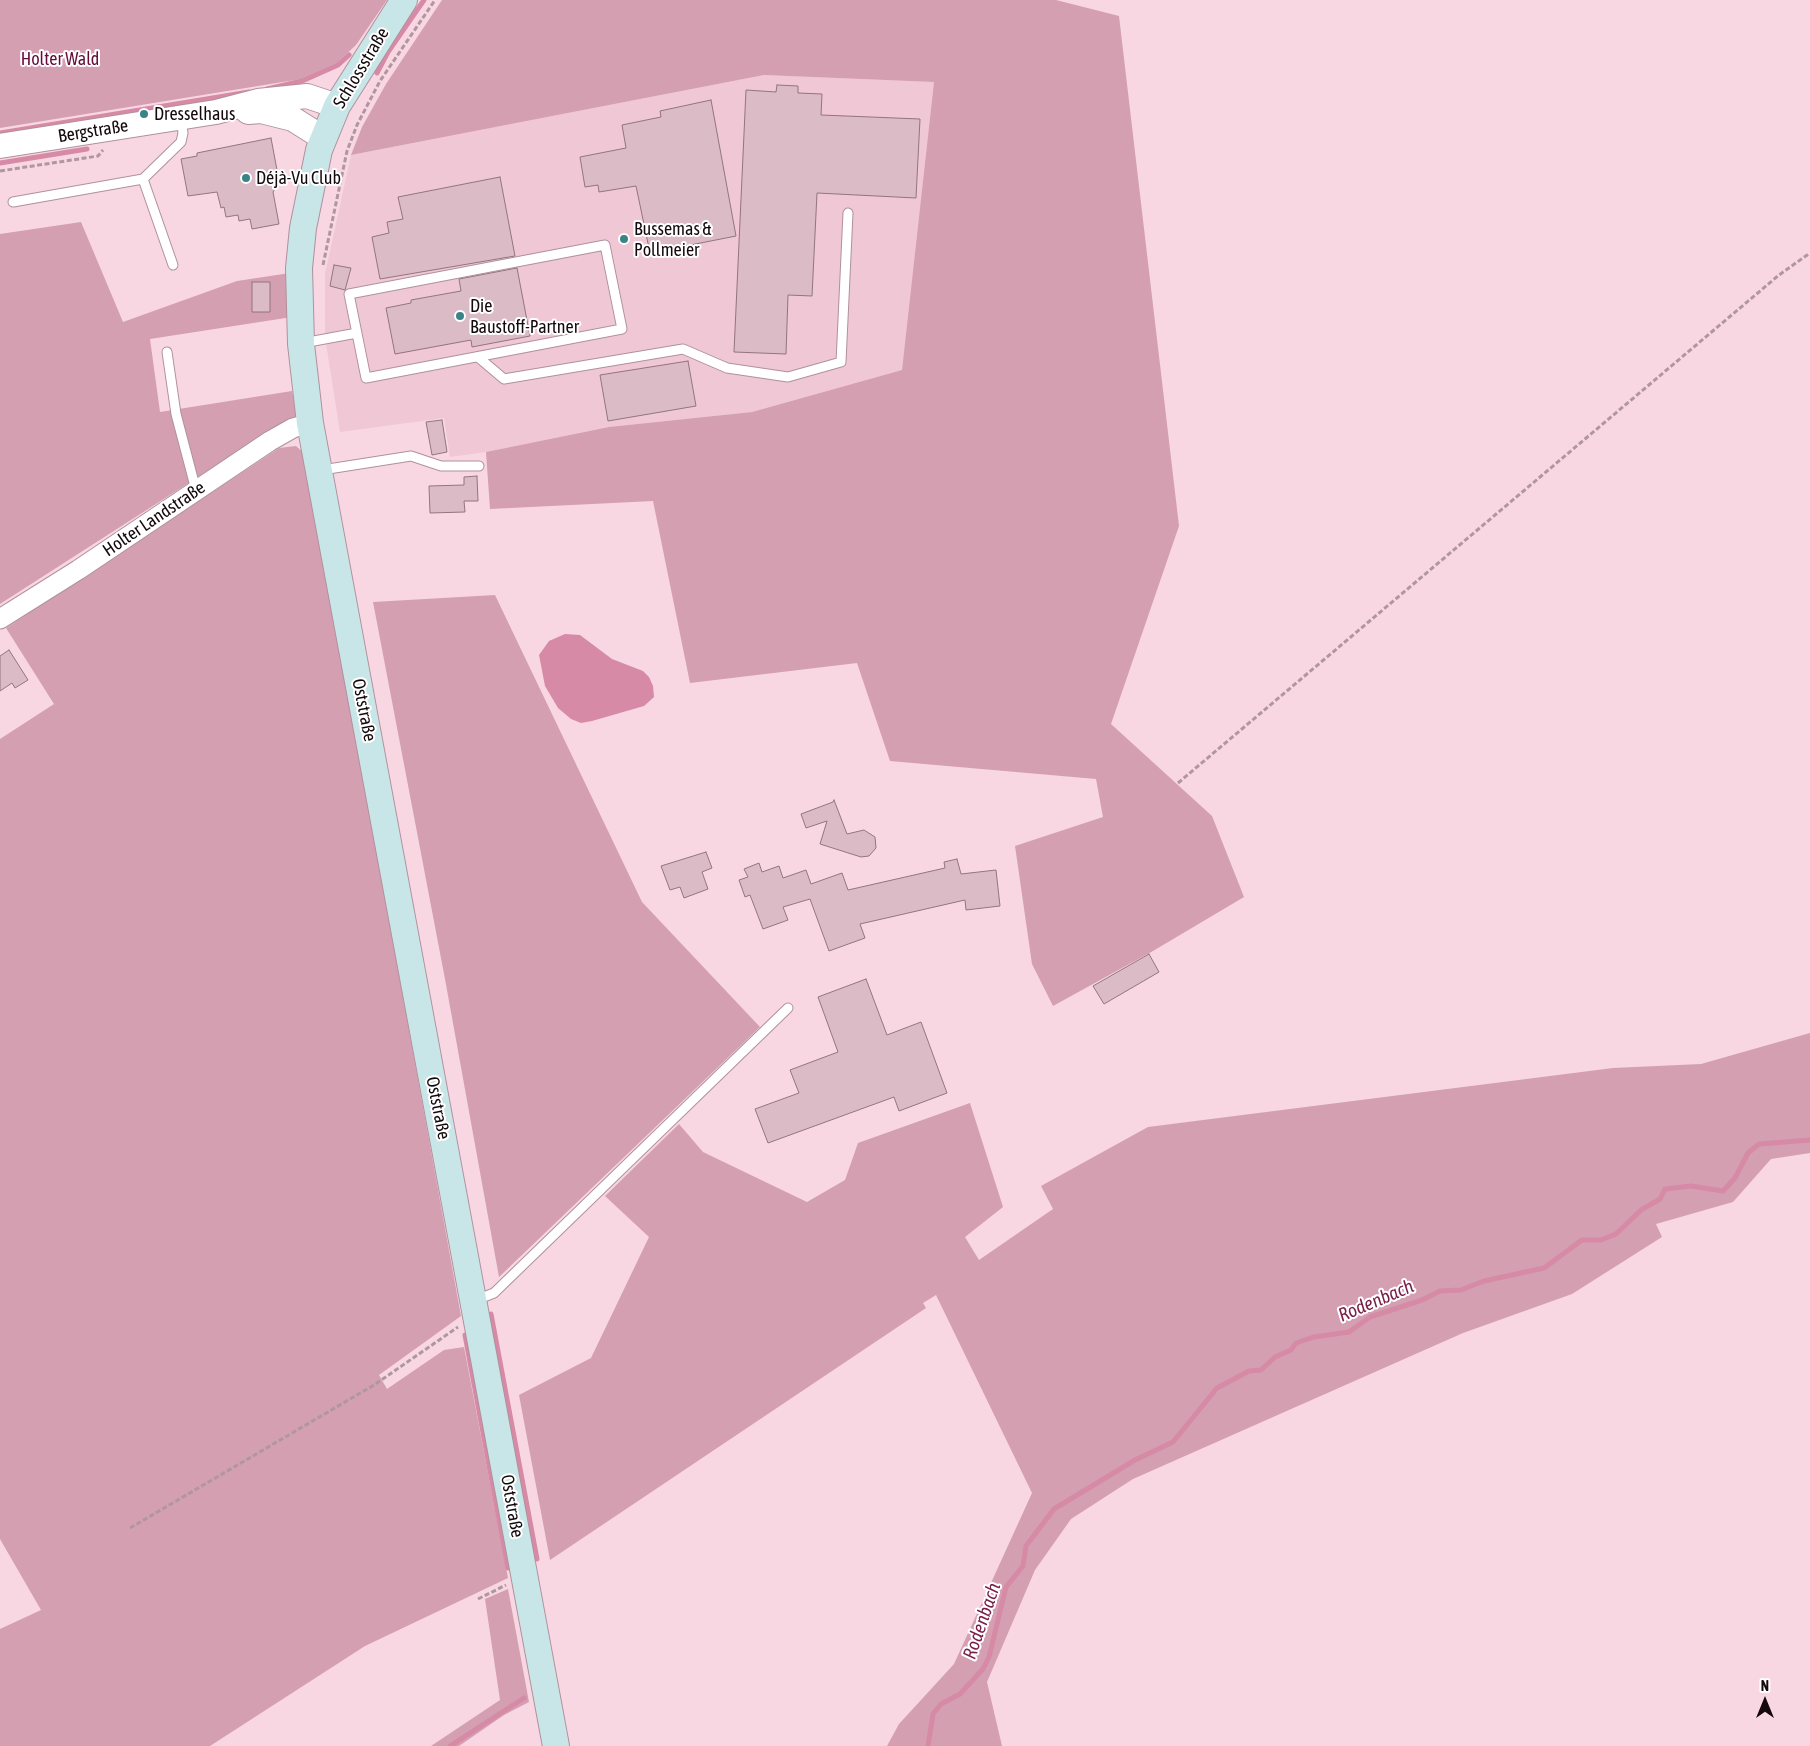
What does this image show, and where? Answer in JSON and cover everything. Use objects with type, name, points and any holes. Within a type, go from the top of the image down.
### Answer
[{"type":"main road","name":"Schlossstraße","points":[[301,344],[299,268],[303,228],[321,144],[336,106],[404,0]]},
{"type":"main road","name":"Oststraße","points":[[301,344],[310,423],[556,1746]]},
{"type":"street","name":"Bergstraße","points":[[0,146],[216,112],[258,101],[307,96],[336,106]]},
{"type":"street","name":"Bergstraße","points":[[216,112],[261,112],[293,120],[321,144]]},
{"type":"street","name":"Holter Landstraße","points":[[0,619],[78,570],[270,441],[293,428],[310,423]]},
{"type":"lane","points":[[13,202],[142,179],[181,142],[183,133],[181,118]]},
{"type":"lane","points":[[142,179],[173,265]]},
{"type":"lane","points":[[478,357],[504,379],[683,349],[727,368],[788,377],[841,362],[848,213]]},
{"type":"lane","points":[[605,244],[622,329],[478,357],[366,378],[349,294],[605,244]]},
{"type":"lane","points":[[301,344],[357,333]]},
{"type":"lane","points":[[166,352],[176,414],[196,490]]},
{"type":"lane","points":[[319,470],[411,456],[441,466],[479,466]]},
{"type":"lane","points":[[476,1311],[788,1008]]},
{"type":"path","points":[[321,273],[346,154],[357,125],[380,82],[435,0]]},
{"type":"path","points":[[321,144],[346,154]]},
{"type":"path","points":[[0,171],[98,156],[109,145]]},
{"type":"path","points":[[1178,783],[1764,288],[1810,253]]},
{"type":"path","points":[[130,1528],[374,1385],[461,1325],[476,1311]]},
{"type":"path","points":[[478,1599],[524,1576]]},
{"type":"shaded area","name":"Bussemas & Pollmeier","points":[[764,75],[934,82],[902,370],[752,412],[609,427],[486,452],[450,457],[444,418],[340,432],[325,337],[325,274],[351,155]]},
{"type":"shaded area","points":[[565,634],[580,635],[612,659],[643,671],[649,677],[653,686],[654,697],[644,706],[592,721],[581,723],[571,719],[558,708],[545,686],[539,655],[549,641]]},
{"type":"green space","name":"Holter Wald","points":[[0,0],[387,0],[356,45],[337,63],[301,79],[0,128]]},
{"type":"green space","points":[[442,0],[1056,0],[1119,16],[1179,526],[1111,724],[1212,816],[1244,897],[1153,951],[1053,1006],[1032,964],[1015,846],[1103,817],[1096,779],[890,761],[857,663],[690,683],[653,501],[490,509],[486,452],[609,427],[752,412],[902,370],[934,82],[764,75],[351,155],[362,127],[386,84]]},
{"type":"green space","points":[[81,222],[123,322],[237,281],[290,273],[292,317],[150,339],[160,412],[292,391],[297,417],[265,434],[0,604],[0,234]]},
{"type":"green space","points":[[296,446],[304,453],[461,1316],[379,1375],[387,1389],[444,1350],[464,1347],[508,1578],[365,1646],[210,1746],[0,1746],[0,1629],[41,1610],[0,1539],[0,739],[54,704],[6,628],[279,448]]},
{"type":"green space","points":[[495,595],[642,902],[760,1027],[499,1277],[445,979],[373,602]]},
{"type":"green space","points":[[1810,1033],[1810,1153],[1771,1159],[1733,1202],[1656,1224],[1662,1237],[1572,1294],[1463,1333],[1133,1479],[1071,1519],[1035,1570],[987,1682],[1002,1746],[887,1746],[899,1724],[954,1664],[1032,1493],[936,1295],[923,1303],[926,1308],[550,1560],[519,1395],[591,1358],[649,1237],[605,1196],[679,1124],[703,1152],[807,1202],[845,1180],[858,1143],[970,1103],[1003,1207],[965,1237],[979,1260],[1053,1209],[1041,1186],[1148,1127],[1613,1068],[1701,1064]]},
{"type":"green space","points":[[508,1589],[529,1702],[504,1715],[459,1746],[431,1746],[500,1700],[485,1599]]},
{"type":"building","points":[[777,85],[798,86],[798,93],[822,94],[821,115],[920,119],[916,198],[817,193],[812,296],[788,295],[786,354],[734,352],[746,90],[776,92]]},
{"type":"building","points":[[711,100],[736,236],[650,253],[636,186],[599,192],[598,185],[585,187],[580,157],[626,148],[622,125],[661,117],[660,111]]},
{"type":"building","points":[[271,138],[277,170],[271,171],[279,224],[252,229],[250,219],[239,221],[238,215],[226,217],[224,207],[221,208],[217,192],[188,196],[181,159],[197,156],[197,153]]},
{"type":"building","points":[[500,177],[515,256],[380,279],[372,237],[389,233],[387,222],[403,219],[398,197]]},
{"type":"building","points":[[334,265],[351,268],[345,290],[330,286]]},
{"type":"building","points":[[517,268],[530,336],[472,347],[471,340],[395,354],[386,308],[411,303],[411,300],[461,291],[459,279]]},
{"type":"building","points":[[252,282],[270,282],[270,312],[252,312]]},
{"type":"building","points":[[688,361],[696,406],[608,421],[600,375]]},
{"type":"building","points":[[442,420],[447,452],[432,455],[426,422]]},
{"type":"building","points":[[477,476],[478,501],[464,501],[465,512],[430,513],[429,486],[464,485],[464,477]]},
{"type":"building","points":[[9,650],[28,680],[15,688],[12,683],[0,691],[0,656]]},
{"type":"building","points":[[834,800],[847,834],[864,830],[875,837],[876,848],[869,856],[861,857],[820,844],[827,821],[806,828],[801,814]]},
{"type":"building","points":[[706,852],[712,868],[702,872],[708,889],[684,898],[680,887],[670,890],[661,866]]},
{"type":"building","points":[[957,859],[961,874],[996,870],[1000,906],[966,910],[965,900],[860,924],[865,938],[829,951],[810,899],[783,907],[788,920],[763,929],[750,895],[745,897],[739,880],[748,877],[744,869],[759,863],[762,872],[779,866],[783,878],[806,870],[811,884],[842,873],[848,890],[945,868],[944,862]]},
{"type":"building","points":[[1149,954],[1159,972],[1104,1004],[1093,986]]},
{"type":"building","points":[[866,979],[887,1035],[921,1022],[947,1093],[899,1111],[894,1097],[768,1143],[755,1109],[799,1093],[790,1070],[838,1052],[818,997]]},
{"type":"waterway","points":[[377,73],[388,52],[424,0]]},
{"type":"waterway","points":[[267,89],[302,81],[338,65],[349,55]]},
{"type":"waterway","points":[[0,133],[249,92]]},
{"type":"waterway","points":[[0,163],[87,149]]},
{"type":"waterway","name":"Rodenbach","points":[[928,1746],[933,1714],[941,1704],[960,1694],[983,1669],[989,1657],[1006,1587],[1023,1566],[1026,1546],[1054,1509],[1135,1460],[1173,1442],[1217,1388],[1249,1371],[1261,1370],[1275,1357],[1291,1350],[1296,1343],[1314,1337],[1349,1332],[1370,1317],[1422,1300],[1440,1291],[1461,1290],[1484,1281],[1544,1268],[1582,1240],[1601,1240],[1616,1234],[1641,1210],[1660,1199],[1665,1189],[1691,1186],[1723,1191],[1735,1178],[1748,1153],[1759,1144],[1810,1140]]},
{"type":"waterway","points":[[491,1314],[537,1559]]},
{"type":"waterway","points":[[465,1335],[508,1568]]},
{"type":"waterway","points":[[450,1746],[524,1698]]},
{"type":"place","name":"Dresselhaus","points":[[144,114]]},
{"type":"place","name":"Déjà-Vu Club","points":[[246,178]]},
{"type":"place","name":"Bussemas & Pollmeier","points":[[624,239]]},
{"type":"place","name":"Die Baustoff-Partner","points":[[460,316]]}]
